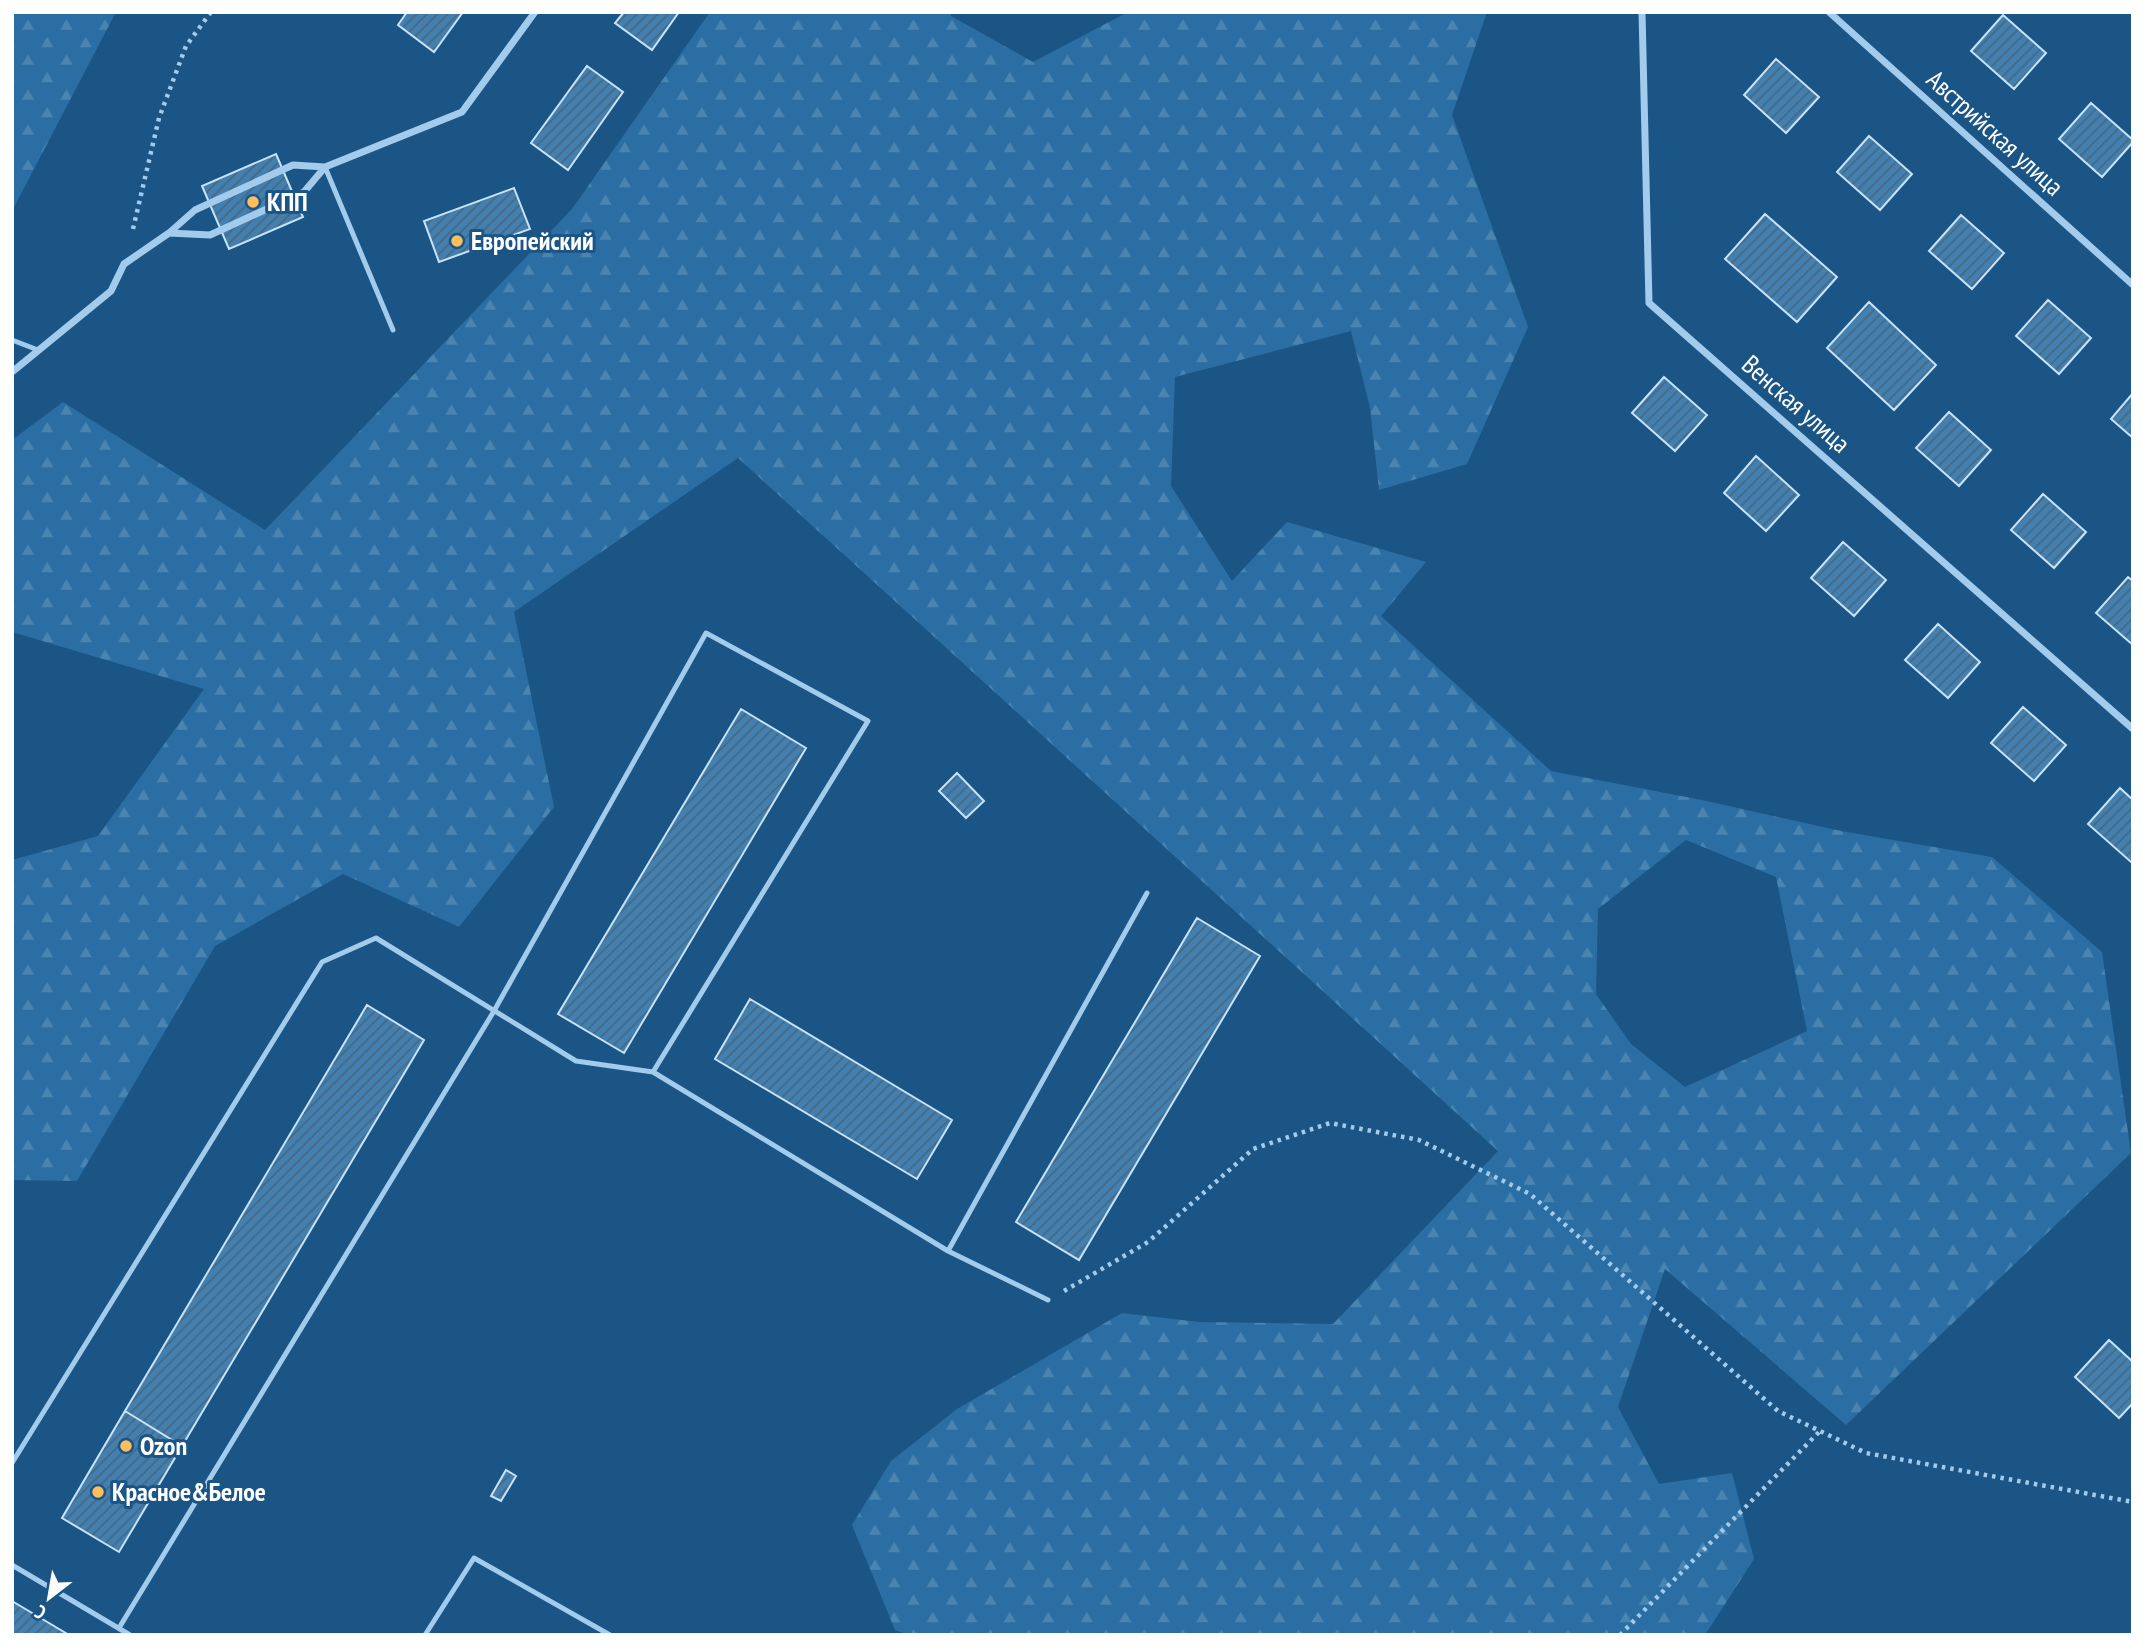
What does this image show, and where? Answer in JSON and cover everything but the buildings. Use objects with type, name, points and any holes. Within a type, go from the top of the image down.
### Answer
[{"type":"street","points":[[12,372],[111,291],[124,264],[169,233],[195,210],[293,165],[326,167],[462,112],[535,12]]},
{"type":"street","name":"Венская улица","points":[[1642,12],[1649,303],[2133,729]]},
{"type":"street","name":"Австрийская улица","points":[[1829,12],[2133,285]]},
{"type":"street","points":[[169,233],[210,235],[304,192],[326,167]]},
{"type":"lane","points":[[326,167],[393,330]]},
{"type":"lane","points":[[12,340],[38,350]]},
{"type":"lane","points":[[119,1628],[494,1011],[706,633],[868,720],[653,1072]]},
{"type":"lane","points":[[948,1251],[1147,893]]},
{"type":"lane","points":[[12,1463],[322,962],[376,938],[576,1061],[653,1072],[948,1251],[1048,1300]]},
{"type":"lane","points":[[425,1635],[474,1559],[610,1635]]},
{"type":"lane","points":[[12,1565],[130,1635]]},
{"type":"path","points":[[124,264],[159,118],[186,46],[211,12]]},
{"type":"path","points":[[1048,1300],[1148,1242],[1253,1149],[1330,1124],[1419,1140],[1530,1194],[1778,1411],[1867,1453],[2133,1502]]},
{"type":"path","points":[[1620,1635],[1820,1431]]},
{"type":"green space","points":[[12,12],[116,12],[12,211]]},
{"type":"green space","points":[[710,12],[951,12],[951,16],[1033,62],[1128,12],[1487,12],[1452,115],[1528,327],[1467,464],[1379,490],[1370,408],[1351,331],[1175,377],[1171,486],[1232,581],[1287,522],[1426,562],[1381,616],[1551,771],[1702,800],[1841,831],[1992,857],[2102,952],[2131,1153],[1846,1425],[1665,1269],[1618,1407],[1659,1484],[1732,1473],[1754,1559],[1705,1635],[909,1635],[895,1630],[852,1525],[891,1461],[957,1409],[1122,1313],[1199,1322],[1333,1324],[1498,1151],[738,458],[514,612],[554,807],[459,927],[343,874],[215,946],[77,1181],[12,1180],[12,860],[98,836],[204,689],[12,632],[12,440],[63,402],[265,530],[572,209]],"holes":[[[1686,840],[1776,877],[1807,1031],[1685,1087],[1631,1044],[1596,994],[1598,909]]]},
{"type":"place","name":"КПП","points":[[253,202]]},
{"type":"place","name":"Европейский","points":[[457,241]]},
{"type":"place","name":"Ozon","points":[[126,1446]]},
{"type":"place","name":"Красное&Белое","points":[[98,1492]]}]
